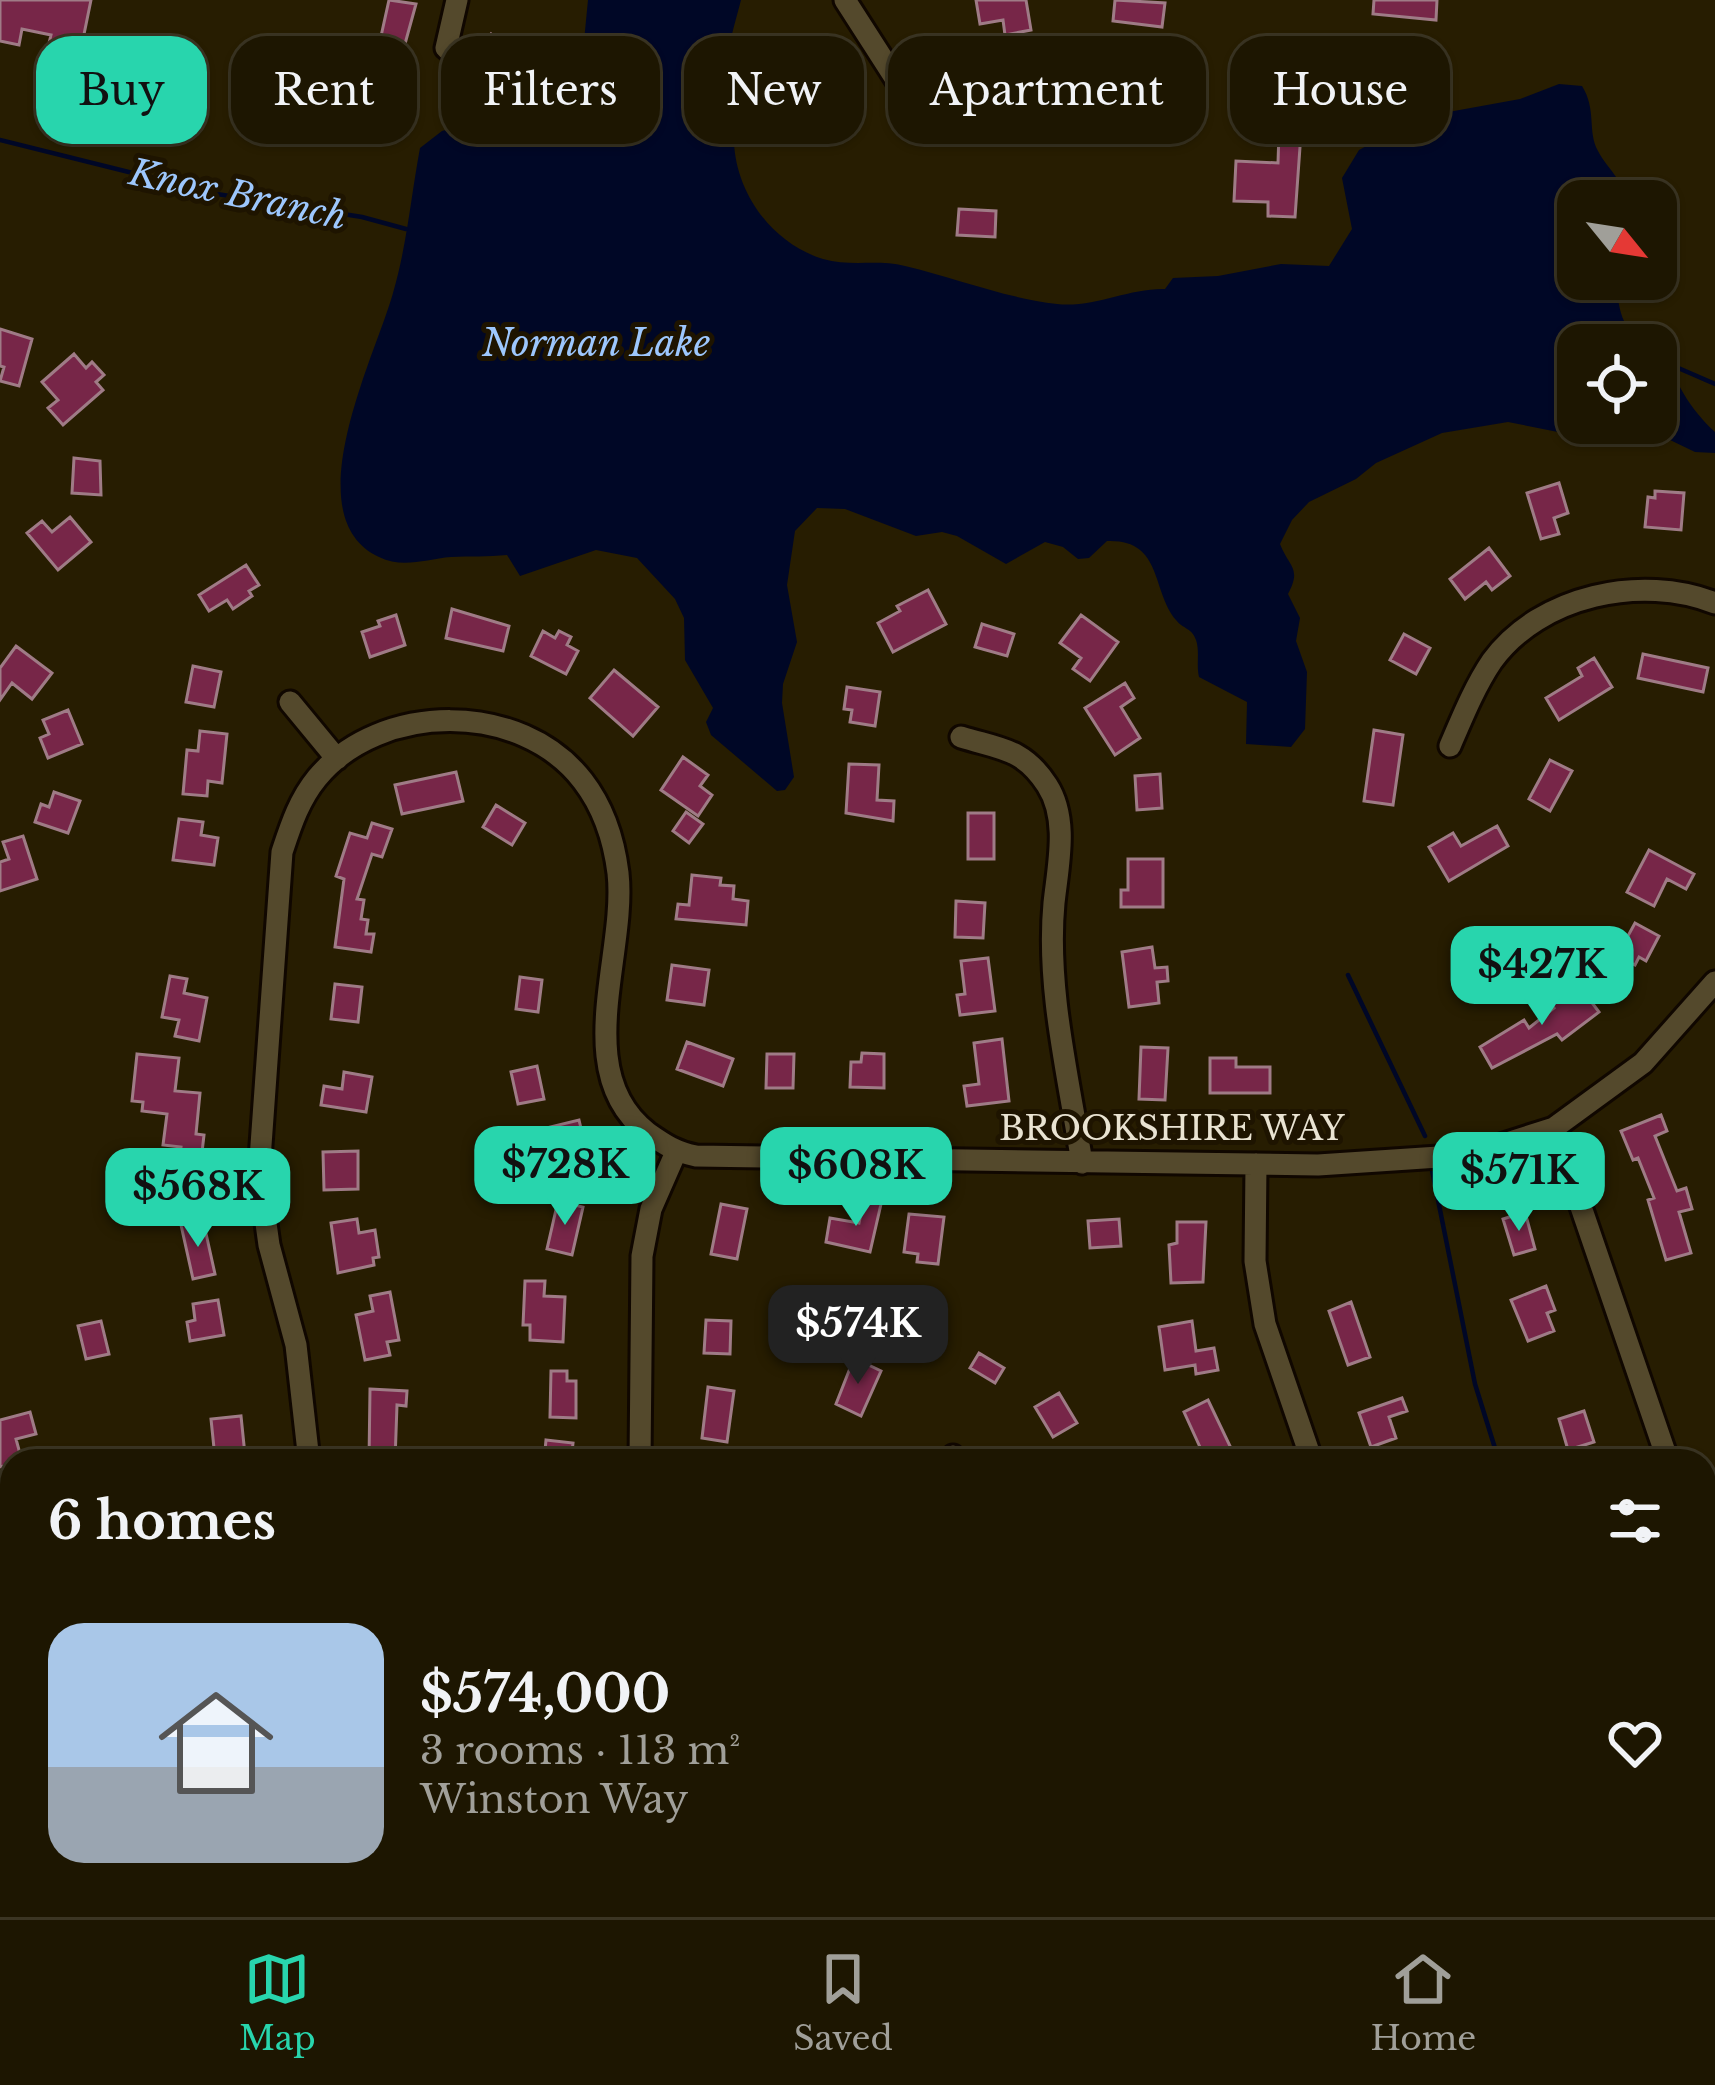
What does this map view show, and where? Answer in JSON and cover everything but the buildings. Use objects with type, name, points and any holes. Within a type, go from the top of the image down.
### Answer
[{"type":"street","points":[[449,36],[457,0]]},
{"type":"street","points":[[845,0],[888,67]]},
{"type":"street","points":[[1450,746],[1492,661],[1520,632],[1560,608],[1618,591],[1658,589],[1715,603]]},
{"type":"street","points":[[290,702],[337,759]]},
{"type":"street","points":[[308,1449],[299,1362],[269,1245],[259,1173],[282,852],[296,809],[316,778],[363,740],[403,724],[471,721],[538,742],[582,779],[609,827],[618,876],[606,1051],[618,1096],[639,1126],[676,1152],[651,1209],[642,1256],[640,1449]]},
{"type":"street","points":[[961,737],[1024,756],[1050,789],[1062,836],[1053,911],[1058,1009],[1082,1162]]},
{"type":"street","name":"BROOKSHIRE WAY","points":[[676,1152],[1318,1165],[1469,1155],[1554,1129],[1643,1063],[1715,982]]},
{"type":"street","points":[[1554,1129],[1663,1449]]},
{"type":"street","points":[[1256,1164],[1255,1261],[1265,1324],[1308,1449]]},
{"type":"water","name":"Norman Lake","points":[[588,0],[741,0],[731,36],[684,36],[684,144],[734,144],[742,180],[760,214],[805,252],[843,262],[895,264],[1057,304],[1165,289],[1173,278],[1218,276],[1281,264],[1329,266],[1352,229],[1342,178],[1359,150],[1370,144],[1450,144],[1450,112],[1520,99],[1559,84],[1582,86],[1595,143],[1617,180],[1557,180],[1557,300],[1619,300],[1626,324],[1557,324],[1557,432],[1508,422],[1442,433],[1376,463],[1356,479],[1309,502],[1292,520],[1280,544],[1293,568],[1288,594],[1300,618],[1296,641],[1307,672],[1305,729],[1291,747],[1246,744],[1247,702],[1199,677],[1194,636],[1168,608],[1153,568],[1138,548],[1107,541],[1089,558],[1078,559],[1063,547],[1045,542],[1006,564],[957,536],[942,532],[916,536],[845,509],[817,508],[795,531],[787,585],[797,642],[782,703],[794,777],[785,790],[777,791],[711,735],[706,722],[713,708],[685,660],[684,618],[675,599],[637,558],[596,550],[520,576],[507,555],[397,562],[379,557],[354,537],[343,508],[341,472],[347,433],[398,275],[420,148],[441,132],[441,144],[660,144],[660,36],[584,36]]},
{"type":"water","name":"Norman Lake","points":[[1677,380],[1715,432],[1715,453],[1695,452],[1677,443]]},
{"type":"waterway","name":"Knox Branch","points":[[0,140],[217,194],[362,217],[406,229]]},
{"type":"waterway","name":"Knox Branch","points":[[1677,367],[1715,384]]},
{"type":"waterway","points":[[1348,975],[1425,1136]]},
{"type":"waterway","points":[[1431,1165],[1475,1384],[1495,1449]]}]
